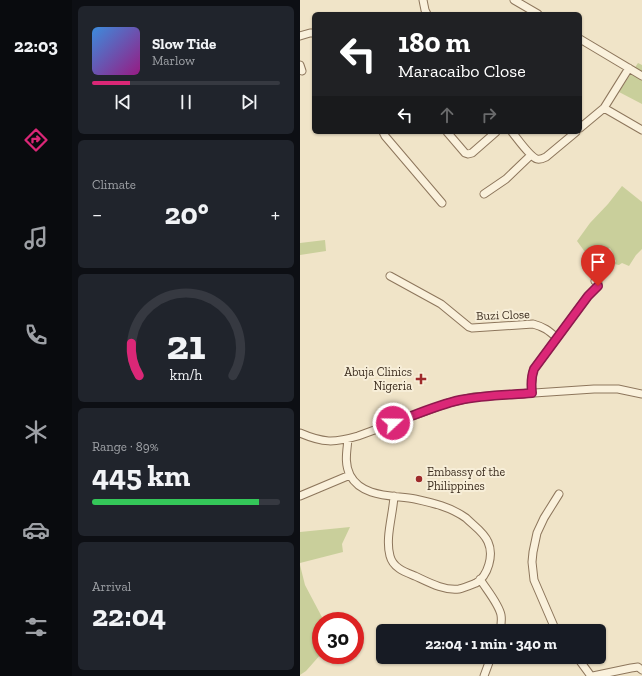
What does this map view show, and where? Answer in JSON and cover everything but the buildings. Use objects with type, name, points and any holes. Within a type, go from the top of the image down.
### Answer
[{"type":"street","points":[[423,0],[426,12]]},
{"type":"street","points":[[514,0],[535,12]]},
{"type":"street","points":[[300,36],[312,33]]},
{"type":"street","points":[[582,40],[642,76]]},
{"type":"street","points":[[582,126],[604,108],[629,68]]},
{"type":"street","points":[[604,108],[642,130]]},
{"type":"street","points":[[384,134],[442,203]]},
{"type":"street","points":[[449,134],[465,153],[468,154],[472,153],[494,134]]},
{"type":"street","points":[[514,134],[537,159],[546,157],[574,134]]},
{"type":"street","points":[[484,194],[506,179],[531,154]]},
{"type":"street","name":"Buzi Close","points":[[390,276],[441,304],[469,327],[533,324],[547,329],[557,338]]},
{"type":"street","points":[[532,393],[531,380],[534,369],[588,296],[598,286],[596,281]]},
{"type":"street","points":[[300,433],[324,441],[348,439],[455,401],[474,397],[594,389],[618,389],[642,394]]},
{"type":"street","points":[[348,439],[346,461],[350,475],[362,488],[375,493],[414,499],[441,505],[461,515],[482,532],[489,544],[490,559],[486,572],[480,579],[475,583],[459,589],[448,589],[418,578],[397,567],[392,561],[390,555],[389,537],[394,496]]},
{"type":"street","points":[[300,496],[350,475]]},
{"type":"street","points":[[553,624],[534,580],[532,562],[537,533],[544,518],[559,494]]},
{"type":"street","points":[[480,579],[501,614],[501,624]]},
{"type":"street","points":[[484,676],[488,664]]},
{"type":"street","points":[[582,664],[592,676],[638,667],[642,670]]},
{"type":"green space","points":[[638,63],[642,65],[642,104],[619,92]]},
{"type":"green space","points":[[622,186],[642,202],[642,249],[629,266],[622,263],[619,265],[614,264],[616,261],[610,248],[601,253],[599,250],[591,250],[590,248],[585,252],[577,241],[590,223]]},
{"type":"green space","points":[[325,240],[326,251],[300,255],[300,243]]},
{"type":"green space","points":[[350,527],[342,544],[343,552],[300,563],[300,532]]},
{"type":"green space","points":[[300,565],[305,585],[319,612],[312,612],[312,664],[300,675]]},
{"type":"place","name":"Abuja Clinics Nigeria","points":[[421,379]]},
{"type":"place","name":"Embassy of the Philippines","points":[[419,479]]},
{"type":"route","points":[[393,423],[448,403],[474,397],[532,393],[531,380],[534,369],[588,296],[598,286]]}]
